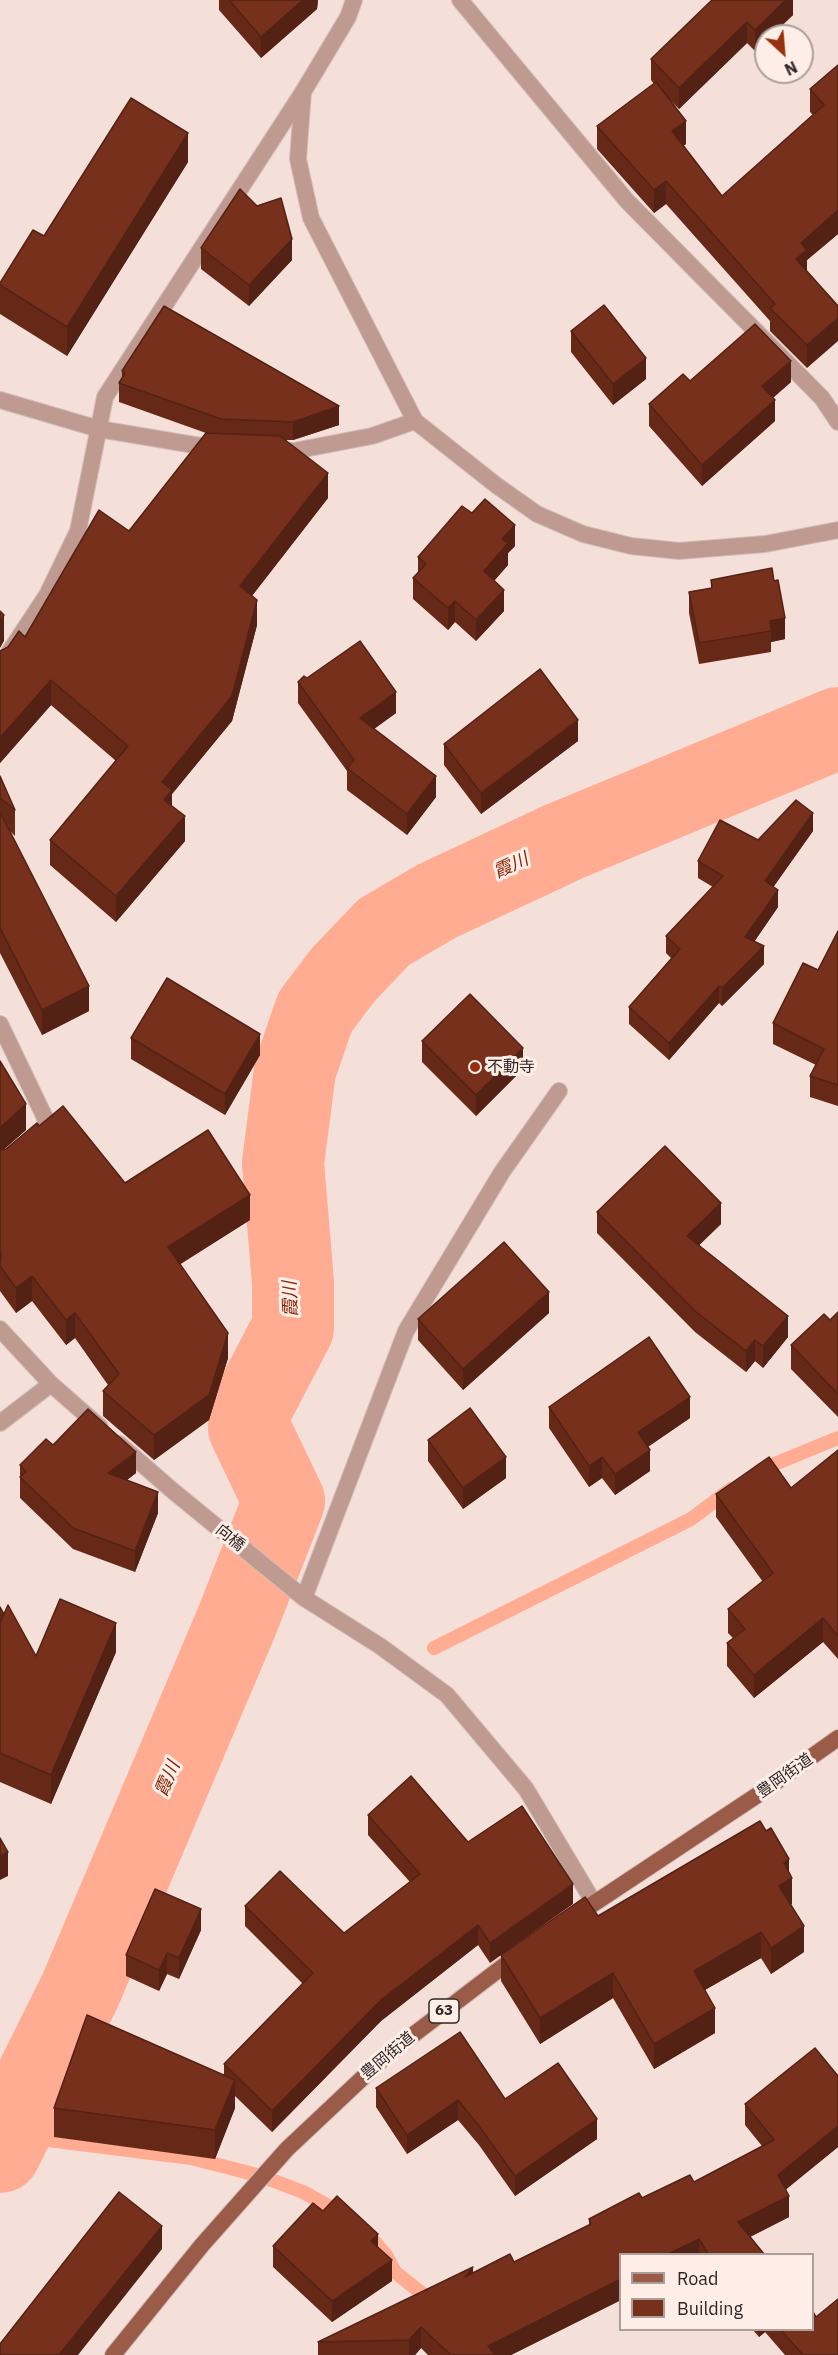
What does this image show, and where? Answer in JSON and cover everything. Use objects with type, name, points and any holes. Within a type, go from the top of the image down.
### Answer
[{"type":"main road","name":"豊岡街道","points":[[555,1929],[759,1794],[838,1738]]},
{"type":"main road","name":"豊岡街道","points":[[113,2355],[202,2244],[287,2149],[388,2054],[536,1943]]},
{"type":"street","points":[[0,666],[47,595],[78,531],[105,397],[303,92],[348,17],[354,0]]},
{"type":"street","points":[[460,0],[627,201],[822,398],[838,422]]},
{"type":"street","points":[[303,92],[298,159],[311,218],[415,421],[537,514],[584,534],[631,546],[679,551],[765,544],[838,530]]},
{"type":"street","points":[[0,400],[99,429],[212,448],[235,449]]},
{"type":"street","points":[[259,450],[294,451],[372,436],[415,421]]},
{"type":"street","points":[[0,1024],[48,1124],[24,1145]]},
{"type":"street","points":[[304,1598],[406,1331],[502,1172],[559,1091]]},
{"type":"street","name":"向橋","points":[[0,1329],[51,1384],[173,1491],[304,1598],[380,1646],[447,1695],[526,1789],[594,1903]]},
{"type":"street","points":[[0,1423],[51,1384]]},
{"type":"building","points":[[229,0],[303,0],[261,37]]},
{"type":"building","points":[[712,0],[786,0],[761,24],[754,24],[754,29],[747,22],[679,88],[651,59]]},
{"type":"building","points":[[838,65],[838,210],[801,243],[807,250],[796,259],[838,306],[838,318],[807,345],[770,308],[775,304],[666,181],[654,190],[597,126],[656,82],[686,121],[672,131],[722,196],[824,105],[810,89]]},
{"type":"building","points":[[131,98],[188,133],[67,327],[0,283],[33,230],[44,236]]},
{"type":"building","points":[[240,189],[257,206],[281,198],[292,239],[249,285],[201,248]]},
{"type":"building","points":[[604,305],[646,358],[613,384],[571,331]]},
{"type":"building","points":[[164,306],[339,406],[293,422],[221,419],[119,383],[125,373],[122,371]]},
{"type":"building","points":[[755,324],[791,361],[762,386],[775,400],[702,465],[649,404],[683,374],[690,381]]},
{"type":"building","points":[[206,433],[280,436],[328,473],[240,586],[257,600],[232,696],[162,782],[172,790],[164,800],[185,816],[116,896],[50,840],[128,746],[51,680],[0,738],[0,651],[8,647],[19,631],[25,637],[99,510],[129,531]]},
{"type":"building","points":[[485,499],[515,525],[502,539],[508,543],[484,571],[504,590],[476,620],[455,601],[448,608],[413,578],[426,564],[418,557],[462,506],[472,513]]},
{"type":"building","points":[[772,568],[774,581],[778,580],[785,618],[770,621],[771,631],[699,643],[689,592],[712,588],[711,580]]},
{"type":"building","points":[[0,611],[4,615],[0,623]]},
{"type":"building","points":[[360,641],[396,692],[360,718],[436,776],[407,814],[347,768],[354,760],[298,682]]},
{"type":"building","points":[[540,669],[578,720],[481,793],[444,744]]},
{"type":"building","points":[[0,776],[15,810],[0,798]]},
{"type":"building","points":[[796,800],[813,813],[765,881],[778,890],[745,937],[764,946],[722,988],[719,986],[669,1043],[629,1007],[680,949],[666,936],[723,876],[698,861],[720,820],[758,840]]},
{"type":"building","points":[[0,812],[89,986],[42,1010],[0,928]]},
{"type":"building","points":[[838,931],[838,1085],[810,1076],[824,1049],[773,1023],[803,963],[818,970]]},
{"type":"building","points":[[167,978],[260,1034],[225,1094],[131,1038]]},
{"type":"building","points":[[470,994],[523,1048],[476,1095],[422,1041]]},
{"type":"building","points":[[0,1061],[26,1104],[0,1128]]},
{"type":"building","points":[[63,1106],[125,1183],[208,1130],[250,1195],[168,1247],[228,1333],[209,1395],[154,1435],[103,1391],[119,1374],[75,1313],[66,1320],[32,1276],[16,1288],[0,1266],[0,1150],[6,1149],[37,1123],[39,1126]]},
{"type":"building","points":[[665,1146],[721,1203],[687,1236],[788,1316],[763,1346],[755,1340],[746,1351],[695,1311],[597,1212]]},
{"type":"building","points":[[504,1242],[549,1292],[463,1369],[418,1319]]},
{"type":"building","points":[[838,1312],[838,1394],[791,1345],[824,1314],[830,1320]]},
{"type":"building","points":[[649,1337],[690,1397],[638,1432],[650,1450],[615,1474],[602,1457],[589,1466],[549,1407]]},
{"type":"building","points":[[470,1408],[506,1457],[463,1488],[428,1440]]},
{"type":"building","points":[[88,1409],[136,1452],[108,1473],[158,1492],[135,1551],[73,1528],[20,1477],[26,1472],[20,1465],[46,1439],[53,1445]]},
{"type":"building","points":[[838,1450],[838,1636],[823,1618],[754,1675],[727,1643],[745,1629],[728,1609],[773,1573],[716,1494],[769,1457],[791,1488]]},
{"type":"building","points":[[60,1599],[116,1623],[51,1775],[0,1753],[0,1623],[8,1605],[36,1656]]},
{"type":"building","points":[[411,1776],[468,1842],[522,1806],[573,1884],[490,1943],[478,1925],[381,2000],[272,2111],[224,2064],[313,1973],[245,1906],[280,1871],[344,1933],[420,1874],[368,1815]]},
{"type":"building","points":[[760,1821],[766,1831],[771,1828],[789,1859],[784,1863],[792,1878],[779,1886],[804,1926],[771,1948],[761,1932],[694,1971],[715,2008],[654,2044],[613,1973],[540,2018],[501,1955],[585,1897],[598,1916]]},
{"type":"building","points":[[0,1838],[8,1852],[0,1856]]},
{"type":"building","points":[[155,1889],[201,1909],[179,1958],[167,1953],[159,1970],[126,1955]]},
{"type":"building","points":[[87,2015],[235,2080],[215,2130],[54,2108]]},
{"type":"building","points":[[460,2032],[505,2099],[558,2063],[597,2119],[515,2176],[458,2100],[407,2135],[376,2088]]},
{"type":"building","points":[[815,2048],[838,2076],[838,2126],[778,2175],[789,2196],[738,2222],[763,2253],[707,2253],[699,2239],[670,2253],[619,2253],[619,2280],[488,2346],[495,2355],[451,2355],[421,2327],[409,2340],[318,2342],[473,2267],[465,2277],[510,2254],[514,2262],[591,2224],[589,2219],[639,2193],[642,2198],[690,2175],[694,2182],[774,2140],[745,2104]]},
{"type":"building","points":[[119,2192],[162,2226],[59,2355],[0,2355],[0,2344]]},
{"type":"building","points":[[337,2196],[378,2234],[371,2241],[392,2260],[332,2301],[273,2246],[313,2203],[323,2211]]},
{"type":"building","points":[[838,2299],[838,2355],[803,2355],[782,2331],[814,2331],[814,2314],[816,2317]]},
{"type":"waterway","name":"霞川","points":[[0,2152],[80,1991],[237,1621],[284,1501],[249,1428],[250,1410],[293,1328],[293,1283],[283,1163],[295,1070],[315,1012],[343,975],[384,932],[437,901],[563,842],[838,728]]},
{"type":"waterway","points":[[760,1470],[838,1438]]},
{"type":"waterway","points":[[434,1648],[691,1519],[731,1489]]},
{"type":"waterway","points":[[8,2135],[191,2158],[261,2176],[303,2192],[343,2214]]},
{"type":"waterway","points":[[367,2233],[386,2255],[395,2272],[434,2303]]},
{"type":"place","name":"不動寺","points":[[475,1067]]}]
